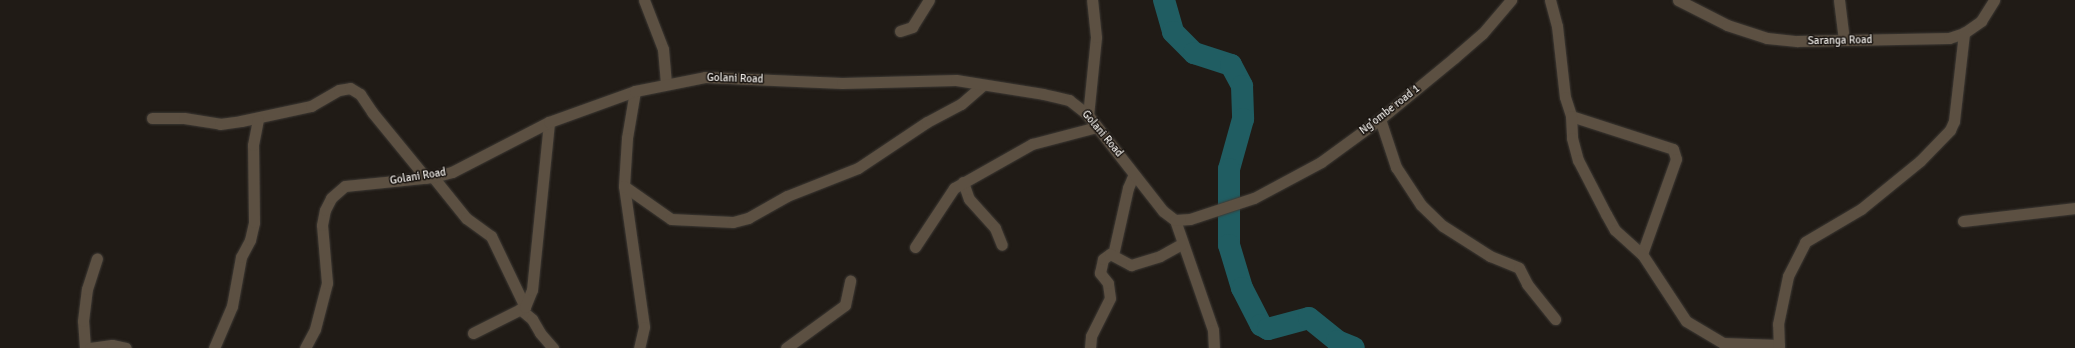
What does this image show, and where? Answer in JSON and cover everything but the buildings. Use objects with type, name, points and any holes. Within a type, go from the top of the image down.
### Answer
[{"type":"street","points":[[644,0],[663,48],[666,84]]},
{"type":"street","points":[[900,31],[912,27],[929,0]]},
{"type":"street","points":[[1088,116],[1096,37],[1092,0]]},
{"type":"street","name":"Ng’ombe road 1","points":[[1175,220],[1213,212],[1254,198],[1321,162],[1380,119],[1482,34],[1511,0]]},
{"type":"street","points":[[1550,0],[1557,26],[1565,97],[1571,116],[1572,138],[1578,160],[1606,214],[1615,230],[1642,254],[1686,321],[1715,340],[1731,345],[1779,346],[1778,324],[1788,276],[1805,242],[1861,209],[1920,161],[1950,130],[1954,121],[1964,33]]},
{"type":"street","name":"Saranga Road","points":[[1678,0],[1727,25],[1767,38],[1797,41],[1929,40],[1949,38],[1964,33],[1981,21],[1994,0]]},
{"type":"street","points":[[1839,0],[1844,40]]},
{"type":"street","name":"Golani Road","points":[[305,348],[315,329],[327,283],[322,225],[324,210],[332,198],[345,186],[429,177],[452,172],[549,122],[634,91],[706,77],[842,83],[956,80],[1070,100],[1088,116],[1163,211],[1175,220]]},
{"type":"street","points":[[624,186],[671,219],[733,222],[748,218],[787,196],[858,168],[927,122],[961,104],[983,85]]},
{"type":"street","points":[[152,118],[184,118],[220,124],[258,119],[310,106],[338,90],[350,88],[360,94],[372,112],[466,218],[491,236],[522,308],[553,348]]},
{"type":"street","points":[[634,91],[627,138],[624,186],[644,327],[639,348]]},
{"type":"street","points":[[1571,116],[1673,149],[1676,159],[1642,254]]},
{"type":"street","points":[[214,348],[232,306],[241,257],[250,240],[254,222],[253,145],[258,119]]},
{"type":"street","points":[[1380,119],[1396,167],[1421,205],[1443,226],[1490,256],[1519,268],[1527,284],[1555,319]]},
{"type":"street","points":[[473,333],[509,317],[522,308],[534,276],[549,122]]},
{"type":"street","points":[[915,247],[954,188],[963,182],[1032,144],[1097,127]]},
{"type":"street","points":[[1113,255],[1128,188],[1134,174]]},
{"type":"street","points":[[963,182],[969,199],[995,228],[1002,245]]},
{"type":"street","points":[[1963,221],[2075,208]]},
{"type":"street","points":[[1175,220],[1213,330],[1214,348]]},
{"type":"street","points":[[1090,348],[1091,336],[1110,298],[1110,290],[1100,273],[1100,265],[1110,254],[1131,265],[1160,256],[1183,243]]},
{"type":"street","points":[[85,348],[83,320],[86,295],[97,259]]},
{"type":"street","points":[[786,348],[845,305],[850,281]]},
{"type":"street","points":[[90,348],[112,345],[126,348]]},
{"type":"waterway","points":[[1164,0],[1173,32],[1194,53],[1231,65],[1242,86],[1243,119],[1229,169],[1229,245],[1242,288],[1261,325],[1268,329],[1309,318],[1337,341],[1354,348]]}]
